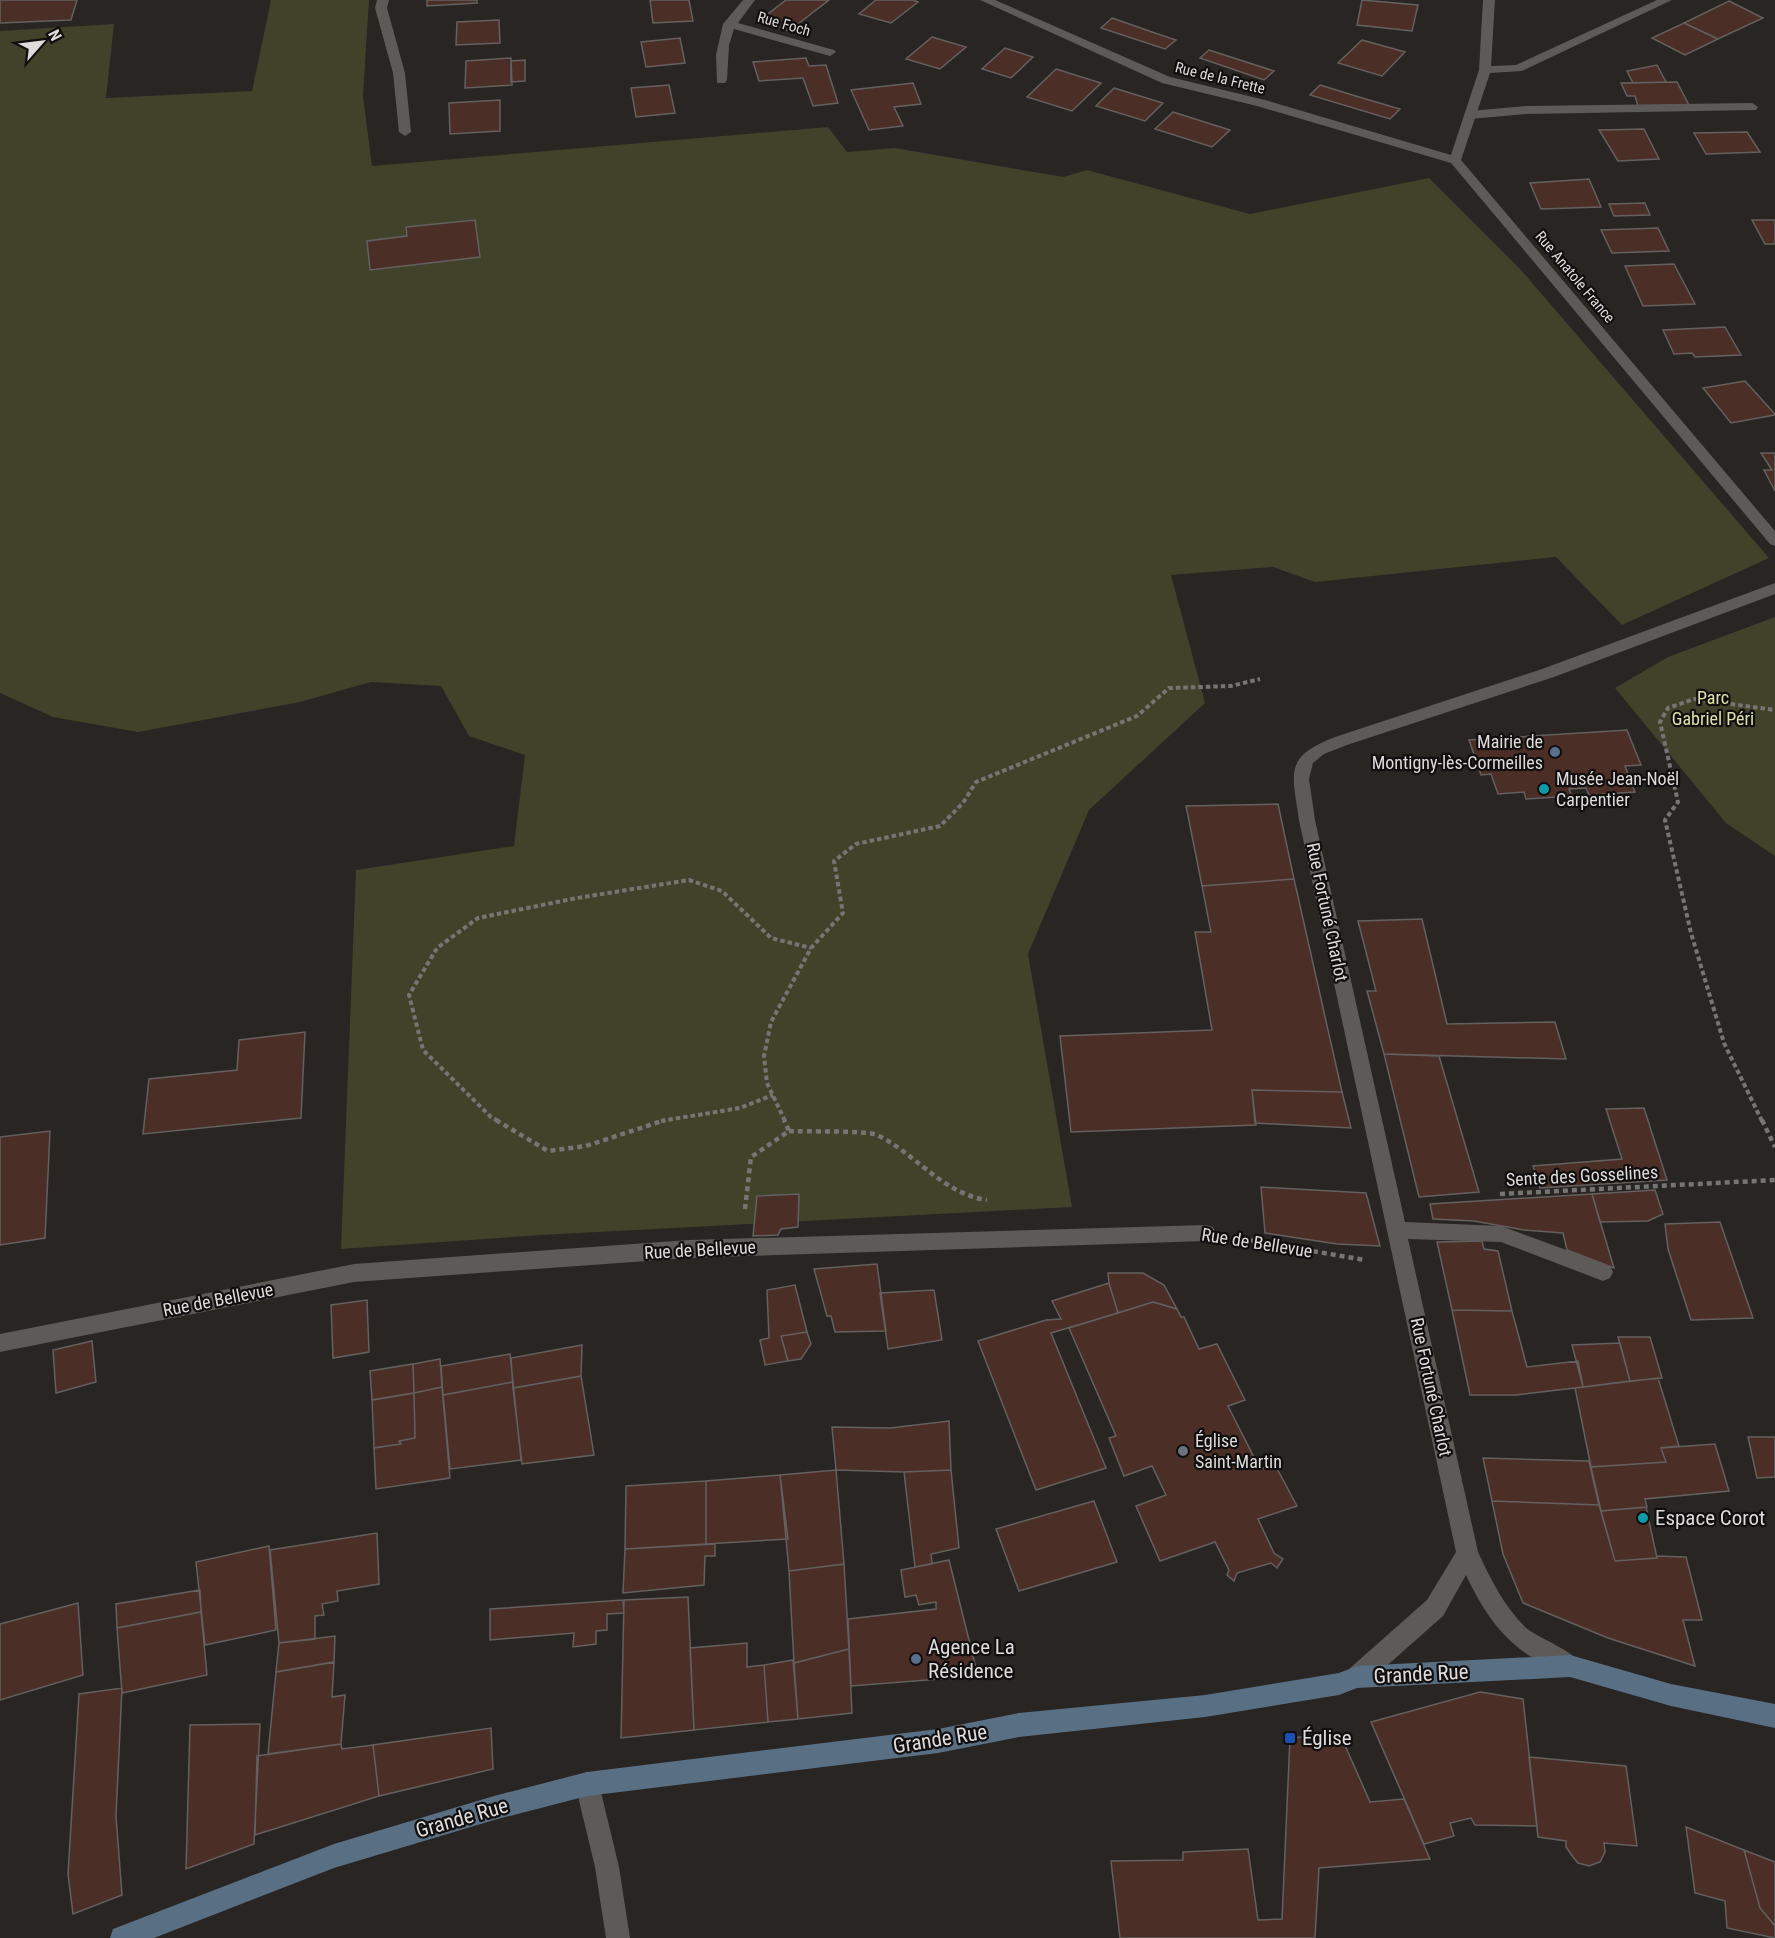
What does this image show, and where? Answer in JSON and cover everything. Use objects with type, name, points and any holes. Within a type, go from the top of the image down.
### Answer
[{"type":"street","points":[[383,0],[381,8],[399,73],[405,132]]},
{"type":"street","name":"Rue Foch","points":[[721,80],[721,53],[729,24],[749,0]]},
{"type":"street","name":"Rue de la Frette","points":[[986,0],[1166,80],[1261,104],[1455,160]]},
{"type":"street","points":[[1455,160],[1485,69],[1489,0]]},
{"type":"street","points":[[1485,69],[1518,68],[1666,0]]},
{"type":"street","name":"Rue Foch","points":[[729,24],[830,52]]},
{"type":"street","points":[[1470,115],[1526,110],[1752,107]]},
{"type":"street","name":"Rue Anatole France","points":[[1455,160],[1775,542]]},
{"type":"street","name":"Rue Fortuné Charlot","points":[[1570,1666],[1530,1644],[1513,1630],[1484,1590],[1467,1553],[1307,820],[1301,779],[1305,760],[1317,750],[1548,673],[1775,588]]},
{"type":"street","points":[[1397,1230],[1501,1234],[1603,1272]]},
{"type":"street","name":"Rue de Bellevue","points":[[0,1342],[354,1273],[689,1249],[1206,1233]]},
{"type":"street","points":[[1357,1677],[1435,1608],[1467,1553]]},
{"type":"street","name":"Grande Rue","points":[[122,1938],[334,1856],[494,1808],[586,1784],[938,1741],[1019,1725],[1205,1706],[1339,1684],[1357,1677],[1570,1666],[1671,1695],[1775,1716]]},
{"type":"street","points":[[586,1784],[607,1867],[618,1938]]},
{"type":"path","points":[[789,1131],[767,1083],[764,1056],[771,1022],[811,948],[843,913],[834,861],[856,844],[940,826],[963,803],[976,782],[1137,716],[1169,688],[1231,686],[1260,679]]},
{"type":"path","points":[[1775,710],[1694,699],[1668,708],[1660,722],[1678,801],[1665,820],[1691,933],[1724,1043],[1775,1147]]},
{"type":"path","points":[[773,1095],[740,1108],[668,1119],[586,1146],[548,1151],[491,1118],[423,1050],[409,995],[437,948],[478,918],[577,898],[689,880],[722,891],[771,939],[811,948]]},
{"type":"path","points":[[751,1247],[743,1224],[751,1157],[789,1131],[875,1134],[945,1183],[971,1198],[993,1201]]},
{"type":"path","name":"Sente des Gosselines","points":[[1489,1195],[1775,1180]]},
{"type":"path","name":"Rue de Bellevue","points":[[1206,1233],[1405,1267]]},
{"type":"green space","points":[[271,0],[369,0],[363,96],[372,166],[828,127],[847,152],[895,148],[1063,177],[1087,170],[1250,214],[1429,178],[1521,270],[1769,558],[1622,625],[1556,557],[1315,582],[1273,567],[1171,575],[1205,703],[1089,810],[1028,954],[1072,1207],[541,1235],[341,1249],[356,870],[514,846],[525,755],[469,736],[441,686],[371,682],[300,702],[138,732],[53,717],[0,693],[0,31],[114,24],[106,98],[252,91]]},
{"type":"green space","name":"Parc Gabriel Péri","points":[[1775,617],[1775,856],[1726,823],[1615,688],[1668,657]]},
{"type":"building","points":[[0,0],[77,0],[71,20],[0,23]]},
{"type":"building","points":[[427,0],[477,0],[477,3],[427,6]]},
{"type":"building","points":[[650,0],[689,0],[693,21],[653,23]]},
{"type":"building","points":[[786,0],[829,0],[789,31],[760,20]]},
{"type":"building","points":[[876,0],[918,2],[891,23],[859,14]]},
{"type":"building","points":[[1362,0],[1418,5],[1412,31],[1357,25]]},
{"type":"building","points":[[1729,1],[1763,18],[1718,39],[1684,23]]},
{"type":"building","points":[[1112,18],[1176,40],[1165,49],[1101,28]]},
{"type":"building","points":[[499,20],[500,43],[456,45],[457,22]]},
{"type":"building","points":[[1684,23],[1718,39],[1685,55],[1652,38]]},
{"type":"building","points":[[932,37],[966,47],[940,69],[906,59]]},
{"type":"building","points":[[680,38],[685,63],[646,67],[641,42]]},
{"type":"building","points":[[1362,40],[1405,52],[1382,76],[1338,63]]},
{"type":"building","points":[[1005,48],[1033,57],[1011,78],[982,69]]},
{"type":"building","points":[[1209,50],[1274,71],[1264,80],[1200,58]]},
{"type":"building","points":[[511,58],[512,85],[465,88],[466,61]]},
{"type":"building","points":[[806,58],[809,66],[826,65],[838,103],[813,106],[803,78],[759,81],[753,62]]},
{"type":"building","points":[[525,60],[525,81],[511,82],[511,61]]},
{"type":"building","points":[[1657,65],[1666,82],[1633,83],[1627,71]]},
{"type":"building","points":[[1056,69],[1101,83],[1072,111],[1027,97]]},
{"type":"building","points":[[1677,82],[1689,105],[1638,106],[1635,96],[1627,96],[1621,83]]},
{"type":"building","points":[[913,83],[921,104],[894,107],[903,126],[869,130],[851,90]]},
{"type":"building","points":[[669,85],[675,113],[636,117],[631,88]]},
{"type":"building","points":[[1320,85],[1400,109],[1390,119],[1310,95]]},
{"type":"building","points":[[1114,88],[1163,103],[1145,121],[1096,106]]},
{"type":"building","points":[[500,100],[500,131],[450,134],[449,103]]},
{"type":"building","points":[[1173,112],[1230,130],[1212,147],[1155,129]]},
{"type":"building","points":[[1644,129],[1659,159],[1618,161],[1599,130]]},
{"type":"building","points":[[1747,132],[1760,152],[1706,154],[1694,133]]},
{"type":"building","points":[[1589,179],[1601,207],[1541,209],[1530,183]]},
{"type":"building","points":[[1645,203],[1650,215],[1614,216],[1609,204]]},
{"type":"building","points":[[475,220],[480,257],[370,270],[367,241],[407,236],[406,227]]},
{"type":"building","points":[[1752,220],[1775,220],[1775,244],[1765,244]]},
{"type":"building","points":[[1658,228],[1669,251],[1612,253],[1601,230]]},
{"type":"building","points":[[1674,264],[1695,304],[1643,306],[1625,266]]},
{"type":"building","points":[[1725,327],[1741,355],[1695,357],[1692,353],[1674,354],[1663,330]]},
{"type":"building","points":[[1745,381],[1775,415],[1731,423],[1703,388]]},
{"type":"building","points":[[1761,453],[1775,453],[1775,491],[1764,470],[1772,470]]},
{"type":"building","name":"Mairie de Montigny-lès-Cormeilles","points":[[1627,730],[1641,765],[1625,766],[1635,792],[1589,795],[1586,788],[1569,789],[1572,796],[1526,799],[1524,792],[1498,794],[1491,774],[1481,775],[1469,740]]},
{"type":"building","points":[[1278,804],[1294,879],[1202,886],[1186,806]]},
{"type":"building","points":[[1294,879],[1342,1092],[1252,1090],[1256,1125],[1071,1132],[1060,1036],[1212,1030],[1195,932],[1211,932],[1202,886]]},
{"type":"building","points":[[1422,919],[1447,1024],[1555,1022],[1566,1059],[1384,1054],[1367,991],[1376,991],[1358,921]]},
{"type":"building","points":[[305,1032],[301,1118],[143,1134],[149,1079],[237,1070],[239,1040]]},
{"type":"building","points":[[1384,1054],[1439,1056],[1479,1192],[1419,1197]]},
{"type":"building","points":[[1252,1090],[1342,1092],[1351,1128],[1255,1123]]},
{"type":"building","points":[[1644,1108],[1667,1180],[1540,1188],[1533,1166],[1622,1159],[1606,1109]]},
{"type":"building","points":[[50,1131],[45,1238],[0,1245],[0,1137]]},
{"type":"building","points":[[1261,1187],[1366,1193],[1380,1246],[1337,1244],[1265,1233]]},
{"type":"building","points":[[1655,1190],[1663,1214],[1648,1221],[1600,1222],[1592,1194]]},
{"type":"building","points":[[799,1194],[798,1227],[781,1229],[778,1235],[753,1236],[757,1196]]},
{"type":"building","points":[[1592,1194],[1614,1268],[1567,1250],[1563,1233],[1524,1230],[1474,1221],[1433,1219],[1430,1204]]},
{"type":"building","points":[[1720,1222],[1753,1318],[1691,1320],[1668,1249],[1665,1224]]},
{"type":"building","points":[[1482,1241],[1484,1249],[1498,1251],[1512,1311],[1452,1310],[1437,1242]]},
{"type":"building","points":[[877,1264],[886,1331],[835,1332],[831,1316],[827,1316],[814,1269]]},
{"type":"building","points":[[1108,1273],[1143,1273],[1164,1285],[1177,1309],[1153,1302],[1118,1313]]},
{"type":"building","points":[[1109,1283],[1118,1313],[1051,1333],[1106,1468],[1036,1490],[978,1341],[1046,1320],[1061,1319],[1052,1301]]},
{"type":"building","points":[[795,1285],[807,1332],[781,1336],[788,1361],[765,1365],[760,1340],[769,1338],[767,1290]]},
{"type":"building","points":[[934,1290],[942,1340],[888,1349],[880,1293]]},
{"type":"building","points":[[367,1300],[369,1352],[333,1358],[331,1305]]},
{"type":"building","name":"Église Saint-Martin","points":[[1153,1302],[1177,1309],[1181,1317],[1184,1317],[1199,1349],[1217,1344],[1245,1400],[1228,1406],[1260,1469],[1275,1465],[1297,1506],[1258,1519],[1274,1553],[1283,1559],[1277,1568],[1271,1563],[1237,1573],[1234,1581],[1227,1575],[1229,1570],[1215,1542],[1160,1561],[1136,1506],[1166,1495],[1152,1466],[1124,1476],[1109,1438],[1116,1436],[1069,1328]]},
{"type":"building","points":[[1452,1310],[1512,1311],[1527,1367],[1578,1361],[1583,1387],[1516,1395],[1470,1395]]},
{"type":"building","points":[[807,1332],[811,1344],[801,1359],[788,1361],[781,1336]]},
{"type":"building","points":[[1618,1337],[1650,1337],[1662,1378],[1630,1381]]},
{"type":"building","points":[[92,1341],[96,1382],[56,1393],[53,1350]]},
{"type":"building","points":[[1620,1343],[1630,1381],[1583,1387],[1572,1345]]},
{"type":"building","points":[[582,1345],[581,1376],[513,1388],[511,1358]]},
{"type":"building","points":[[510,1354],[513,1382],[443,1395],[441,1366]]},
{"type":"building","points":[[440,1359],[442,1387],[414,1393],[413,1364]]},
{"type":"building","points":[[413,1364],[414,1393],[372,1400],[370,1371]]},
{"type":"building","points":[[581,1376],[594,1455],[522,1464],[513,1388]]},
{"type":"building","points":[[1658,1378],[1679,1446],[1661,1448],[1666,1462],[1591,1467],[1575,1388]]},
{"type":"building","points":[[513,1382],[521,1460],[450,1469],[443,1395]]},
{"type":"building","points":[[442,1387],[450,1478],[376,1489],[374,1448],[401,1444],[399,1441],[415,1438],[414,1393]]},
{"type":"building","points":[[414,1393],[415,1438],[399,1441],[401,1444],[374,1448],[372,1400]]},
{"type":"building","points":[[949,1421],[951,1470],[904,1472],[836,1470],[832,1427],[890,1428]]},
{"type":"building","points":[[1748,1437],[1775,1437],[1775,1477],[1757,1478]]},
{"type":"building","points":[[1715,1444],[1729,1491],[1645,1499],[1647,1507],[1601,1511],[1591,1467],[1666,1462],[1661,1448]]},
{"type":"building","points":[[1483,1458],[1589,1461],[1599,1505],[1492,1501]]},
{"type":"building","points":[[836,1470],[844,1564],[789,1571],[780,1475]]},
{"type":"building","points":[[951,1470],[959,1548],[931,1554],[932,1564],[915,1567],[904,1472]]},
{"type":"building","points":[[780,1475],[788,1539],[706,1544],[706,1481]]},
{"type":"building","points":[[706,1481],[706,1544],[625,1549],[626,1486]]},
{"type":"building","points":[[1094,1501],[1117,1562],[1019,1591],[996,1529]]},
{"type":"building","points":[[1492,1501],[1599,1505],[1615,1561],[1657,1558],[1657,1556],[1686,1557],[1702,1620],[1683,1620],[1695,1666],[1608,1638],[1523,1603],[1503,1554]]},
{"type":"building","points":[[1646,1507],[1657,1558],[1615,1561],[1601,1511]]},
{"type":"building","points":[[377,1533],[379,1584],[337,1591],[338,1601],[322,1604],[324,1615],[315,1616],[315,1639],[279,1643],[270,1550]]},
{"type":"building","points":[[715,1544],[715,1556],[705,1556],[704,1585],[623,1593],[625,1549]]},
{"type":"building","points":[[269,1546],[276,1630],[205,1645],[196,1562]]},
{"type":"building","points":[[949,1560],[978,1676],[851,1686],[848,1619],[936,1609],[936,1602],[919,1605],[916,1595],[905,1597],[901,1570]]},
{"type":"building","points":[[844,1564],[849,1649],[794,1663],[789,1571]]},
{"type":"building","points":[[200,1590],[201,1612],[117,1628],[116,1604]]},
{"type":"building","points":[[688,1597],[694,1730],[621,1738],[624,1600]]},
{"type":"building","points":[[623,1600],[624,1613],[607,1614],[607,1630],[596,1631],[596,1644],[573,1647],[574,1633],[490,1640],[490,1609]]},
{"type":"building","points":[[78,1603],[83,1675],[0,1700],[0,1624]]},
{"type":"building","points":[[201,1612],[207,1675],[122,1693],[117,1628]]},
{"type":"building","points":[[335,1636],[334,1662],[276,1672],[279,1643]]},
{"type":"building","points":[[747,1643],[747,1667],[764,1665],[768,1722],[694,1730],[690,1648]]},
{"type":"building","points":[[849,1649],[852,1713],[798,1719],[794,1663]]},
{"type":"building","points":[[793,1660],[798,1719],[768,1722],[764,1665]]},
{"type":"building","points":[[334,1662],[332,1697],[345,1695],[341,1744],[268,1754],[276,1672]]},
{"type":"building","points":[[122,1688],[116,1816],[122,1895],[73,1914],[68,1874],[79,1694]]},
{"type":"building","points":[[1480,1692],[1523,1699],[1537,1826],[1475,1825],[1471,1818],[1450,1823],[1454,1836],[1424,1844],[1371,1722]]},
{"type":"building","points":[[260,1724],[254,1844],[186,1869],[190,1725]]},
{"type":"building","points":[[491,1728],[493,1769],[379,1796],[373,1745]]},
{"type":"building","points":[[1340,1734],[1370,1802],[1404,1799],[1430,1859],[1319,1868],[1315,1938],[1120,1938],[1111,1861],[1183,1860],[1183,1852],[1248,1849],[1258,1920],[1282,1919],[1290,1738]]},
{"type":"building","points":[[341,1744],[342,1749],[373,1745],[379,1796],[255,1835],[257,1756]]},
{"type":"building","points":[[1529,1757],[1626,1766],[1637,1846],[1604,1843],[1605,1852],[1600,1862],[1589,1866],[1578,1863],[1566,1847],[1566,1841],[1538,1837]]},
{"type":"building","points":[[1686,1827],[1744,1850],[1760,1908],[1775,1926],[1775,1938],[1727,1928],[1725,1901],[1695,1893]]},
{"type":"building","points":[[1744,1850],[1775,1862],[1775,1926],[1760,1908]]},
{"type":"place","name":"Mairie de Montigny-lès-Cormeilles","points":[[1555,752]]},
{"type":"place","name":"Musée Jean-Noël Carpentier","points":[[1544,789]]},
{"type":"place","name":"Église Saint-Martin","points":[[1183,1451]]},
{"type":"place","name":"Espace Corot","points":[[1643,1518]]},
{"type":"place","name":"Agence La Résidence","points":[[916,1659]]},
{"type":"place","name":"Église","points":[[1290,1738]]}]
